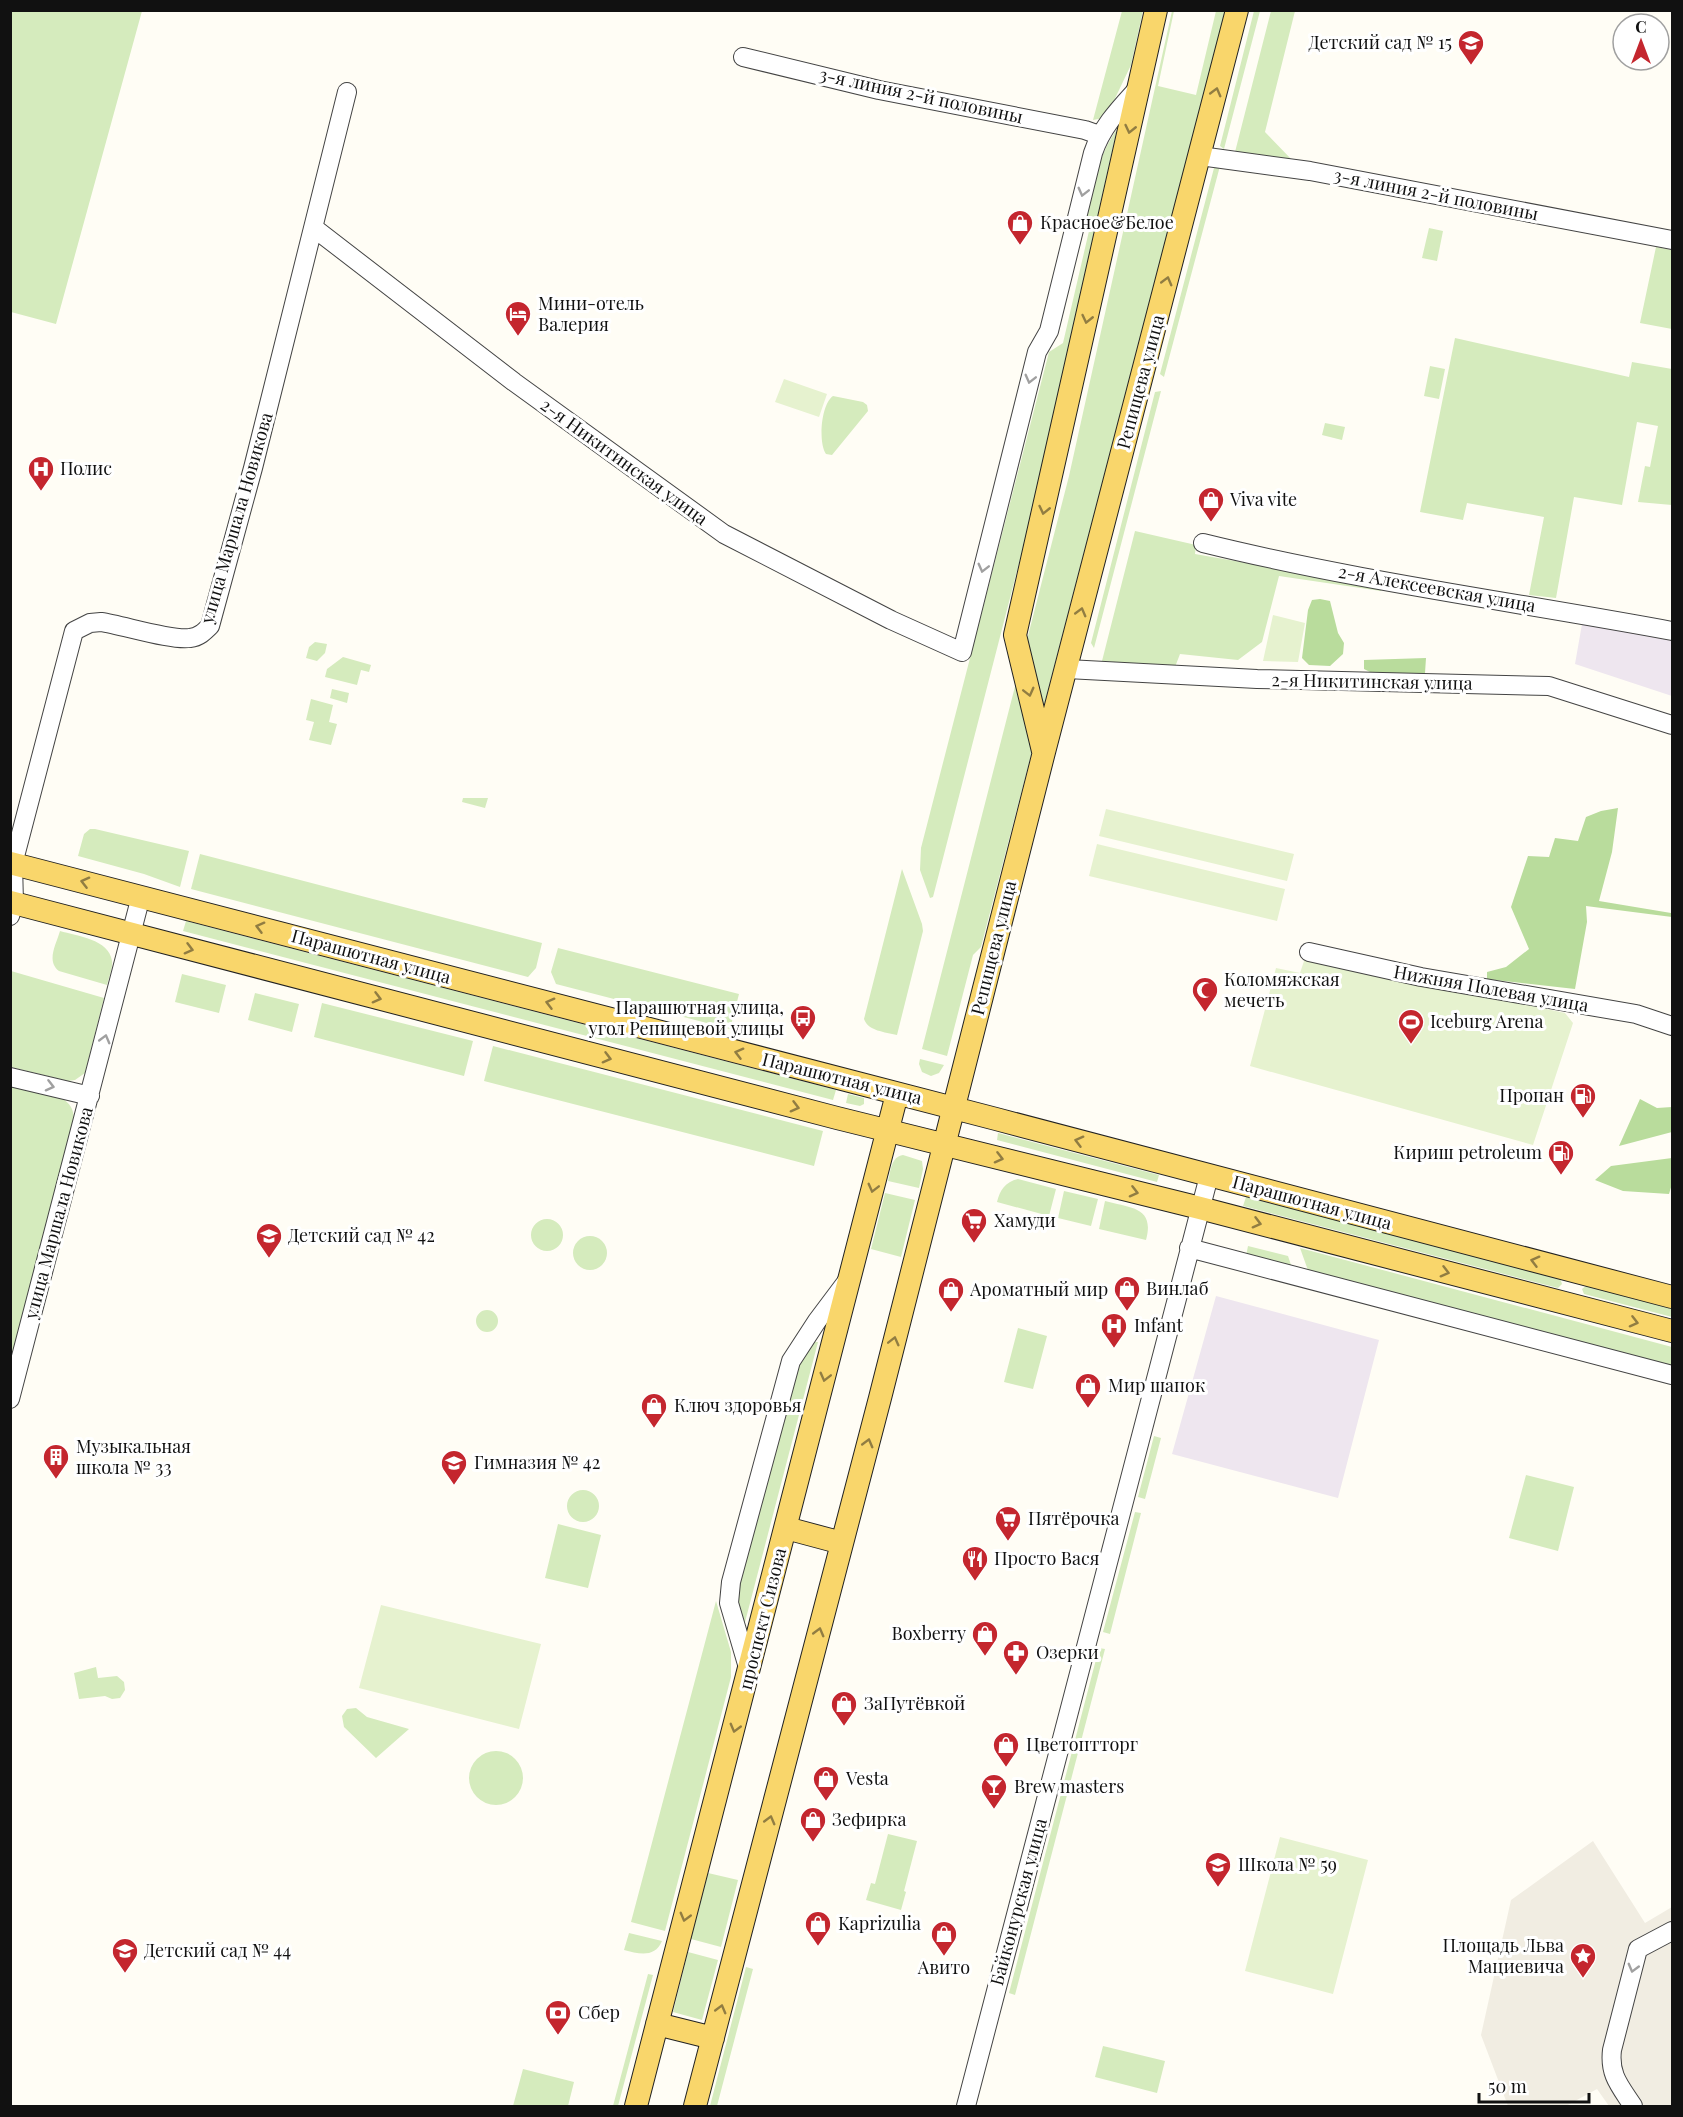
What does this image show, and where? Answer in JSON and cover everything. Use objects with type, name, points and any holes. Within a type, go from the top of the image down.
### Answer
[{"type":"main road","name":"Репищева улица","points":[[1044,752],[1015,635],[1156,10]]},
{"type":"main road","name":"Репищева улица","points":[[943,1144],[1237,10]]},
{"type":"main road","name":"Парашютная улица","points":[[12,863],[953,1107],[1672,1297]]},
{"type":"main road","name":"Парашютная улица","points":[[12,907],[132,934],[888,1131],[1200,1208],[1672,1331]]},
{"type":"main road","points":[[888,1131],[897,1094]]},
{"type":"main road","name":"проспект Сизова","points":[[636,2106],[888,1131]]},
{"type":"main road","points":[[695,2106],[842,1543],[943,1144]]},
{"type":"main road","points":[[1572,1306],[1569,1288],[1578,1273]]},
{"type":"main road","points":[[786,1528],[842,1543]]},
{"type":"main road","points":[[657,2024],[713,2038]]},
{"type":"street","name":"3-я линия 2-й половины","points":[[743,57],[879,90],[1085,130],[1099,135]]},
{"type":"street","points":[[1099,135],[1139,87]]},
{"type":"street","name":"улица Маршала Новикова","points":[[12,907],[12,863],[74,631],[90,623],[101,622],[189,638],[201,635],[210,626],[236,533],[347,92]]},
{"type":"street","name":"2-я Никитинская улица","points":[[314,228],[514,382],[724,534],[892,620],[962,652],[1037,352],[1049,331],[1092,153],[1099,135]]},
{"type":"street","name":"3-я линия 2-й половины","points":[[1200,156],[1310,171],[1672,240]]},
{"type":"street","name":"2-я Алексеевская улица","points":[[1203,543],[1242,553],[1398,583],[1672,631]]},
{"type":"street","name":"2-я Никитинская улица","points":[[1067,669],[1267,679],[1549,686],[1672,724]]},
{"type":"street","name":"улица Маршала Новикова","points":[[10,1399],[141,897]]},
{"type":"street","name":"Нижняя Полевая улица","points":[[1309,952],[1421,977],[1636,1014],[1672,1026]]},
{"type":"street","name":"улица Маршала Новикова","points":[[10,1077],[90,1096]]},
{"type":"street","name":"Байконурская улица","points":[[966,2106],[1209,1176]]},
{"type":"street","points":[[1189,1248],[1672,1375]]},
{"type":"street","points":[[750,1671],[729,1603],[731,1582],[790,1361],[850,1277]]},
{"type":"street","points":[[1633,2106],[1613,2073],[1610,2063],[1612,2050],[1638,1949],[1672,1931]]},
{"type":"shaded area","points":[[1582,624],[1672,640],[1672,696],[1575,664]]},
{"type":"shaded area","points":[[1216,1296],[1379,1340],[1338,1498],[1172,1454]]},
{"type":"shaded area","name":"Площадь Льва Мациевича","points":[[1593,1841],[1645,1923],[1672,1907],[1672,2106],[1609,2106],[1597,2089],[1566,2106],[1508,2106],[1481,2035],[1511,1900]]},
{"type":"green space","points":[[11,10],[142,11],[56,324],[11,312]]},
{"type":"green space","points":[[1122,11],[1143,11],[1131,65],[1108,113],[1103,118],[1093,120]]},
{"type":"green space","points":[[1172,11],[1174,11],[1158,86],[1196,95],[1216,11],[1225,11],[981,947],[973,955],[947,1056],[922,1049],[1069,476]]},
{"type":"green space","points":[[1254,11],[1260,11],[1224,149],[1220,146]]},
{"type":"green space","points":[[1271,11],[1295,11],[1265,132],[1293,161],[1235,152]]},
{"type":"green space","points":[[1117,129],[1026,536],[933,897],[930,898],[920,870],[921,848],[1049,352],[1063,343],[1089,231],[1083,222],[1092,185],[1100,162]]},
{"type":"green space","points":[[1220,166],[1164,377],[1160,374],[1214,168]]},
{"type":"green space","points":[[1429,228],[1443,231],[1437,261],[1422,258]]},
{"type":"green space","points":[[1656,247],[1672,250],[1672,329],[1640,323]]},
{"type":"green space","points":[[1455,338],[1629,377],[1632,362],[1672,369],[1672,505],[1638,502],[1645,466],[1650,467],[1658,426],[1637,422],[1622,505],[1574,497],[1556,598],[1529,595],[1544,517],[1467,503],[1463,520],[1420,512]]},
{"type":"green space","points":[[1430,366],[1445,369],[1439,399],[1424,396]]},
{"type":"green space","points":[[784,379],[827,394],[819,417],[775,402]]},
{"type":"green space","points":[[1161,391],[1094,648],[1091,643],[1155,392]]},
{"type":"green space","points":[[833,396],[863,402],[867,405],[868,411],[832,455],[826,454],[824,449],[822,424],[826,407]]},
{"type":"green space","points":[[1325,423],[1345,427],[1342,440],[1322,435]]},
{"type":"green space","points":[[1135,531],[1196,545],[1195,554],[1383,587],[1381,591],[1279,576],[1262,642],[1238,660],[1180,654],[1175,667],[1102,661]]},
{"type":"green space","points":[[1312,600],[1330,601],[1338,633],[1344,643],[1343,654],[1330,666],[1309,665],[1302,658],[1308,610]]},
{"type":"green space","points":[[1273,615],[1305,623],[1298,662],[1263,661]]},
{"type":"green space","points":[[315,642],[327,644],[325,653],[317,661],[306,658],[309,647]]},
{"type":"green space","points":[[343,657],[371,665],[369,672],[361,670],[357,685],[325,677],[327,669]]},
{"type":"green space","points":[[1426,658],[1425,673],[1376,675],[1364,669],[1364,660]]},
{"type":"green space","points":[[332,689],[349,693],[347,703],[330,698]]},
{"type":"green space","points":[[311,699],[333,705],[329,722],[337,724],[331,745],[309,740],[314,722],[306,720]]},
{"type":"green space","points":[[463,798],[488,798],[485,808],[462,802]]},
{"type":"green space","points":[[1618,808],[1612,852],[1599,901],[1671,913],[1672,911],[1672,917],[1586,906],[1587,922],[1575,989],[1487,979],[1487,972],[1506,967],[1529,949],[1511,907],[1528,856],[1549,857],[1555,838],[1578,841],[1586,817]]},
{"type":"green space","points":[[1106,809],[1294,854],[1287,881],[1099,836]]},
{"type":"green space","points":[[90,829],[189,851],[180,887],[144,874],[78,856],[84,834]]},
{"type":"green space","points":[[1097,844],[1285,889],[1277,921],[1089,876]]},
{"type":"green space","points":[[200,854],[542,943],[536,968],[528,977],[191,889]]},
{"type":"green space","points":[[902,869],[923,931],[897,1035],[873,1029],[864,1019]]},
{"type":"green space","points":[[186,921],[836,1090],[833,1100],[183,931]]},
{"type":"green space","points":[[60,931],[99,943],[105,948],[112,961],[107,985],[59,971],[55,967],[53,953]]},
{"type":"green space","points":[[558,948],[739,994],[730,1029],[556,984],[551,972]]},
{"type":"green space","name":"Iceburg Arena","points":[[1305,958],[1565,1013],[1573,1023],[1533,1145],[1250,1066],[1276,968],[1300,973]]},
{"type":"green space","points":[[11,971],[104,998],[85,1073],[75,1080],[68,1081],[11,1067]]},
{"type":"green space","points":[[182,974],[226,985],[219,1013],[175,1002]]},
{"type":"green space","points":[[255,993],[299,1004],[292,1032],[248,1020]]},
{"type":"green space","points":[[322,1003],[473,1041],[464,1076],[314,1037]]},
{"type":"green space","points":[[493,1046],[823,1131],[814,1166],[484,1081]]},
{"type":"green space","points":[[920,1059],[944,1065],[939,1073],[931,1076],[922,1072]]},
{"type":"green space","points":[[11,1086],[62,1098],[71,1106],[74,1118],[11,1363]]},
{"type":"green space","points":[[848,1094],[864,1098],[864,1104],[860,1106],[846,1103]]},
{"type":"green space","points":[[1640,1099],[1657,1108],[1672,1107],[1672,1132],[1619,1146]]},
{"type":"green space","points":[[998,1133],[1159,1175],[1157,1182],[997,1140]]},
{"type":"green space","points":[[903,1155],[922,1161],[923,1169],[919,1188],[888,1181],[894,1161]]},
{"type":"green space","points":[[1672,1158],[1672,1184],[1669,1194],[1623,1191],[1595,1180],[1611,1166]]},
{"type":"green space","points":[[1018,1179],[1056,1189],[1049,1216],[997,1202],[1004,1187]]},
{"type":"green space","points":[[1064,1191],[1098,1199],[1091,1226],[1058,1218]]},
{"type":"green space","points":[[885,1193],[915,1200],[901,1257],[871,1249]]},
{"type":"green space","points":[[1246,1197],[1560,1278],[1562,1284],[1558,1288],[1243,1206]]},
{"type":"green space","points":[[1105,1201],[1132,1208],[1144,1215],[1148,1229],[1146,1240],[1099,1229]]},
{"type":"green space","points":[[547,1219],[558,1224],[563,1235],[558,1246],[547,1251],[536,1246],[531,1235],[536,1224]]},
{"type":"green space","points":[[590,1236],[602,1241],[607,1253],[602,1265],[590,1270],[578,1265],[573,1253],[578,1241]]},
{"type":"green space","points":[[1248,1246],[1288,1256],[1292,1268],[1246,1256]]},
{"type":"green space","points":[[1300,1248],[1672,1347],[1672,1371],[1309,1273]]},
{"type":"green space","points":[[1587,1285],[1672,1308],[1672,1317],[1584,1294],[1582,1289]]},
{"type":"green space","points":[[487,1310],[495,1313],[498,1321],[495,1329],[487,1332],[479,1329],[476,1321],[479,1313]]},
{"type":"green space","points":[[1018,1328],[1047,1336],[1033,1389],[1004,1382]]},
{"type":"green space","points":[[811,1342],[818,1342],[744,1626],[735,1600],[795,1363]]},
{"type":"green space","points":[[1154,1436],[1161,1438],[1145,1499],[1138,1497]]},
{"type":"green space","points":[[1526,1475],[1574,1487],[1558,1551],[1509,1538]]},
{"type":"green space","points":[[583,1490],[594,1495],[599,1506],[594,1517],[583,1522],[572,1517],[567,1506],[572,1495]]},
{"type":"green space","points":[[1135,1512],[1141,1513],[1110,1634],[1103,1632]]},
{"type":"green space","points":[[558,1524],[601,1535],[588,1588],[545,1578]]},
{"type":"green space","points":[[716,1601],[731,1652],[731,1677],[665,1931],[631,1922]]},
{"type":"green space","points":[[381,1605],[541,1644],[519,1729],[359,1688]]},
{"type":"green space","points":[[1099,1648],[1105,1649],[1015,1995],[1009,1993]]},
{"type":"green space","points":[[96,1667],[98,1678],[117,1676],[124,1682],[125,1690],[120,1698],[112,1699],[105,1696],[79,1699],[74,1673]]},
{"type":"green space","points":[[356,1708],[367,1717],[409,1729],[376,1758],[344,1727],[342,1716],[347,1709]]},
{"type":"green space","points":[[491,1751],[501,1751],[511,1755],[519,1763],[523,1778],[519,1793],[511,1801],[501,1805],[491,1805],[481,1801],[473,1793],[469,1783],[469,1773],[473,1763],[481,1755]]},
{"type":"green space","points":[[888,1834],[917,1841],[901,1910],[866,1900],[871,1883],[875,1884]]},
{"type":"green space","points":[[1280,1837],[1368,1860],[1333,1994],[1245,1971]]},
{"type":"green space","points":[[708,1873],[738,1880],[721,1947],[691,1939]]},
{"type":"green space","points":[[629,1933],[662,1941],[651,1952],[624,1950]]},
{"type":"green space","points":[[688,1952],[718,1960],[702,2020],[673,2012]]},
{"type":"green space","points":[[746,1967],[753,1969],[717,2106],[710,2106]]},
{"type":"green space","points":[[648,1974],[653,1975],[618,2106],[613,2106]]},
{"type":"green space","points":[[1103,2046],[1165,2061],[1157,2093],[1095,2077]]},
{"type":"green space","points":[[523,2069],[574,2082],[568,2106],[513,2106]]},
{"type":"place","name":"Детский сад № 15","points":[[1471,66]]},
{"type":"place","name":"Красное&Белое","points":[[1020,246]]},
{"type":"place","name":"Мини-отель Валерия","points":[[518,337]]},
{"type":"place","name":"Полис","points":[[41,492]]},
{"type":"place","name":"Viva vite","points":[[1211,523]]},
{"type":"place","name":"Коломяжская мечеть","points":[[1205,1013]]},
{"type":"place","name":"Парашютная улица, угол Репищевой улицы","points":[[803,1041]]},
{"type":"place","name":"Iceburg Arena","points":[[1411,1045]]},
{"type":"place","name":"Пропан","points":[[1583,1119]]},
{"type":"place","name":"Кириш petroleum","points":[[1561,1176]]},
{"type":"place","name":"Хамуди","points":[[974,1244]]},
{"type":"place","name":"Детский сад № 42","points":[[269,1259]]},
{"type":"place","name":"Винлаб","points":[[1127,1312]]},
{"type":"place","name":"Ароматный мир","points":[[951,1313]]},
{"type":"place","name":"Infant","points":[[1114,1349]]},
{"type":"place","name":"Мир шапок","points":[[1088,1409]]},
{"type":"place","name":"Ключ здоровья","points":[[654,1429]]},
{"type":"place","name":"Музыкальная школа № 33","points":[[56,1480]]},
{"type":"place","name":"Гимназия № 42","points":[[454,1486]]},
{"type":"place","name":"Пятёрочка","points":[[1008,1542]]},
{"type":"place","name":"Просто Вася","points":[[975,1582]]},
{"type":"place","name":"Boxberry","points":[[985,1657]]},
{"type":"place","name":"Озерки","points":[[1016,1676]]},
{"type":"place","name":"ЗаПутёвкой","points":[[844,1727]]},
{"type":"place","name":"Цветоптторг","points":[[1006,1768]]},
{"type":"place","name":"Vesta","points":[[826,1802]]},
{"type":"place","name":"Brew masters","points":[[994,1810]]},
{"type":"place","name":"Зефирка","points":[[813,1843]]},
{"type":"place","name":"Школа № 59","points":[[1218,1888]]},
{"type":"place","name":"Kaprizulia","points":[[818,1947]]},
{"type":"place","name":"Авито","points":[[944,1957]]},
{"type":"place","name":"Детский сад № 44","points":[[125,1974]]},
{"type":"place","name":"Площадь Льва Мациевича","points":[[1583,1979]]},
{"type":"place","name":"Сбер","points":[[558,2036]]}]
